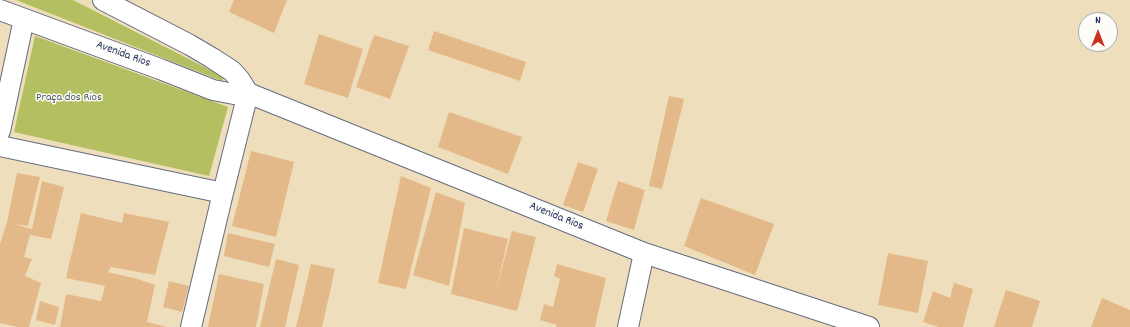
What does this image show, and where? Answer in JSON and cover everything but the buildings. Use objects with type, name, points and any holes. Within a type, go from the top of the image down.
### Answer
[{"type":"street","points":[[103,0],[212,58],[232,71],[248,93],[191,327]]},
{"type":"street","name":"Avenida Rios","points":[[0,10],[213,90],[234,94],[248,93],[644,253],[869,327]]},
{"type":"street","points":[[0,131],[24,19]]},
{"type":"street","points":[[0,146],[223,194]]},
{"type":"street","points":[[628,327],[644,253]]},
{"type":"green space","points":[[16,0],[73,0],[224,77],[222,81]]},
{"type":"green space","name":"Praça dos Rios","points":[[35,36],[228,107],[209,176],[14,132]]}]
